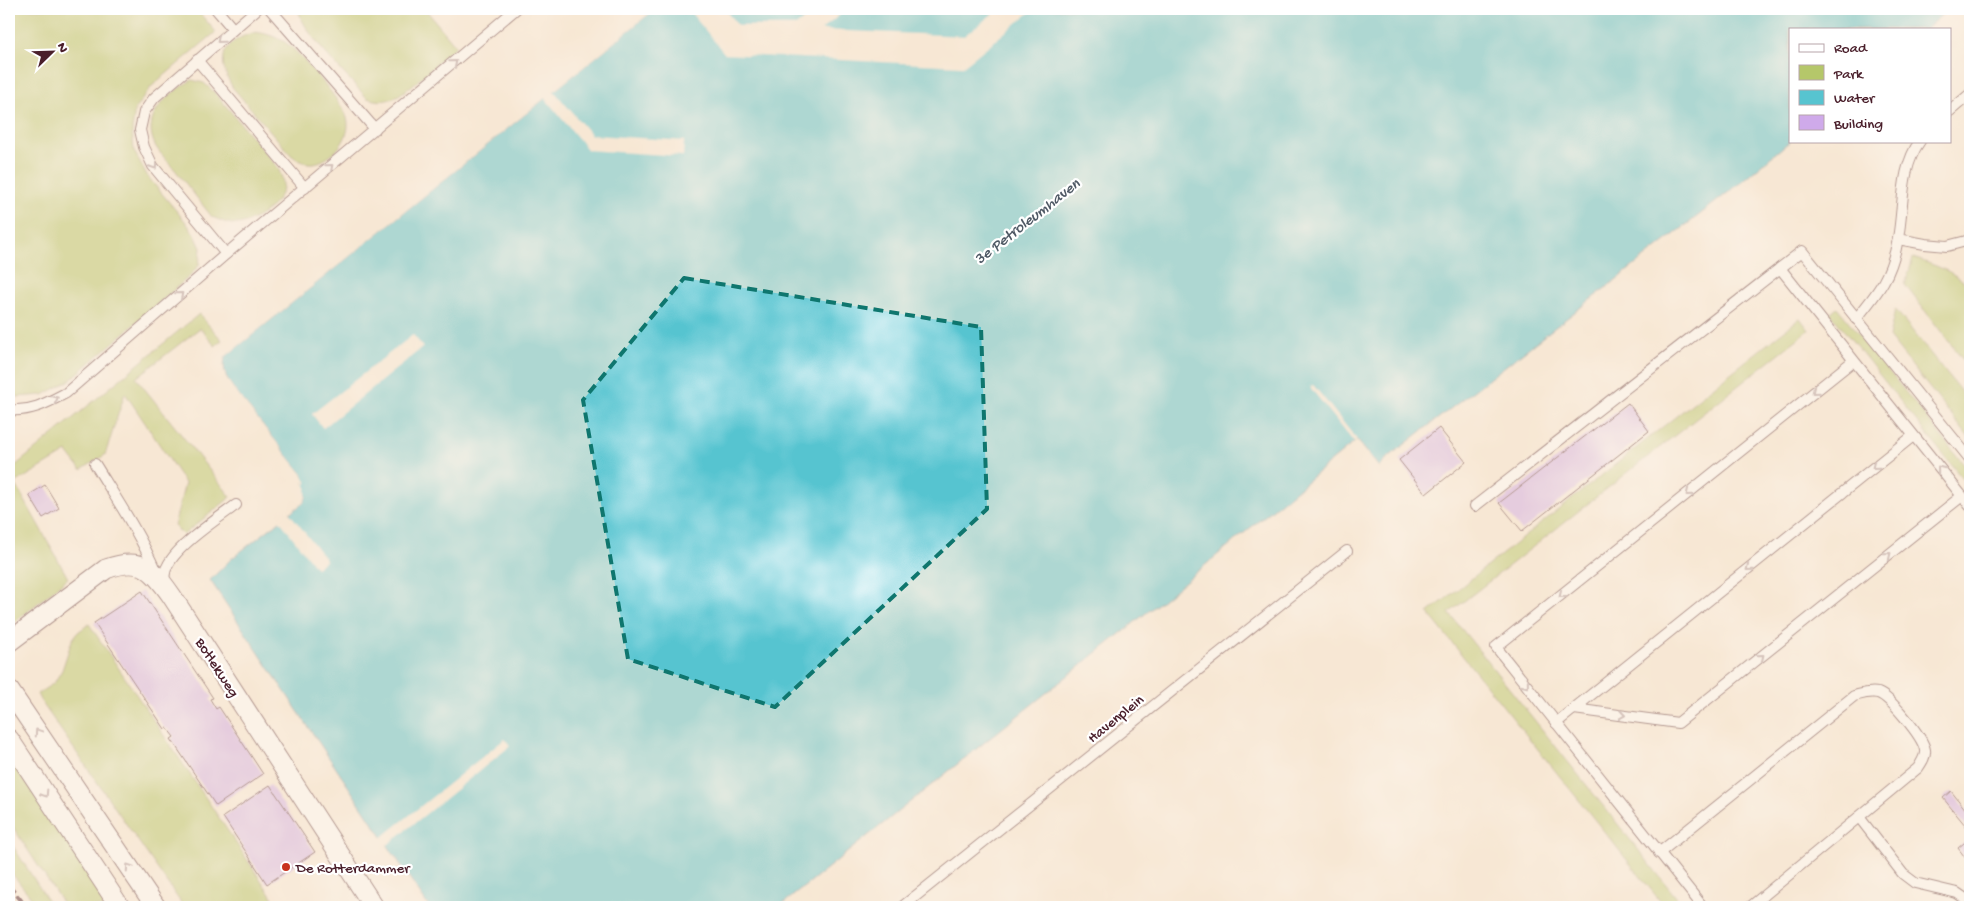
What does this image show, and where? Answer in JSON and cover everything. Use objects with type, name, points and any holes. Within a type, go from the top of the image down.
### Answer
[{"type":"street","name":"Botlekweg","points":[[9,642],[106,569],[123,562],[143,565],[161,581],[374,907]]},
{"type":"street","points":[[9,690],[156,907]]},
{"type":"street","points":[[9,739],[120,907]]},
{"type":"lane","points":[[216,9],[233,29]]},
{"type":"lane","points":[[226,254],[153,166],[144,147],[140,130],[144,112],[154,98],[257,9]]},
{"type":"lane","points":[[270,9],[375,128]]},
{"type":"lane","points":[[9,410],[22,411],[39,407],[66,394],[226,254],[516,9]]},
{"type":"lane","points":[[197,60],[305,188]]},
{"type":"lane","points":[[1952,108],[1970,94]]},
{"type":"lane","points":[[1856,319],[1878,293],[1889,272],[1898,239],[1908,168],[1919,142]]},
{"type":"lane","points":[[1898,239],[1947,246],[1970,240]]},
{"type":"lane","points":[[1475,506],[1802,250],[1970,459]]},
{"type":"lane","points":[[1780,268],[1970,506]]},
{"type":"lane","points":[[1703,907],[1496,647],[1854,361]]},
{"type":"lane","points":[[1556,722],[1913,436]]},
{"type":"lane","points":[[95,464],[143,544],[161,581]]},
{"type":"lane","points":[[1574,708],[1678,723],[1962,496]]},
{"type":"lane","points":[[161,581],[168,564],[181,550],[236,505]]},
{"type":"lane","name":"Havenplein","points":[[902,907],[1347,552]]},
{"type":"lane","points":[[1659,852],[1854,696],[1867,692],[1878,694],[1888,699],[1922,740],[1925,751],[1923,760],[1918,768],[1750,907]]},
{"type":"lane","points":[[1858,817],[1903,874],[1915,883],[1958,893],[1970,902]]},
{"type":"highlighted area","points":[[684,278],[981,327],[987,509],[775,707],[628,659],[583,400]]},
{"type":"green space","points":[[10,9],[196,9],[216,32],[152,86],[135,109],[132,130],[134,151],[148,177],[195,235],[201,248],[199,265],[190,276],[69,381],[43,395],[18,397],[9,394]]},
{"type":"green space","points":[[298,9],[425,9],[456,46],[417,82],[400,94],[386,100],[374,100],[367,98],[317,43]]},
{"type":"green space","points":[[256,32],[274,37],[290,46],[322,80],[344,111],[348,127],[346,136],[335,152],[327,158],[310,163],[300,161],[291,155],[233,88],[227,78],[223,60],[229,46],[236,40]]},
{"type":"green space","points":[[192,80],[204,83],[216,94],[278,168],[282,179],[282,191],[275,203],[256,218],[232,224],[212,217],[156,147],[151,125],[154,116],[166,99]]},
{"type":"green space","points":[[1913,258],[1950,273],[1970,287],[1970,369],[1905,285]]},
{"type":"green space","points":[[1837,307],[1970,472],[1970,488],[1830,313]]},
{"type":"green space","points":[[1895,309],[1970,403],[1970,439],[1889,337]]},
{"type":"green space","points":[[199,314],[222,340],[215,346],[200,328],[136,378],[231,497],[183,535],[174,526],[185,483],[125,393],[105,455],[81,470],[67,452],[15,483],[68,578],[9,627],[9,471]]},
{"type":"green space","points":[[1800,318],[1809,330],[1449,613],[1684,907],[1665,907],[1428,613]]},
{"type":"green space","points":[[89,624],[279,907],[184,907],[40,700],[37,694],[54,683],[62,670],[72,640],[78,632]]},
{"type":"green space","points":[[9,751],[111,907],[65,907],[9,821]]},
{"type":"green space","points":[[9,840],[52,907],[39,907],[9,870]]},
{"type":"water","name":"3e Petroleumhaven","points":[[655,9],[1949,9],[1926,28],[1789,28],[1789,142],[1739,184],[1386,459],[1379,467],[1357,440],[1170,594],[779,907],[429,907],[210,580],[231,559],[303,503],[306,497],[303,475],[230,383],[225,371],[225,357]]},
{"type":"pier","points":[[651,9],[655,9],[554,91],[591,135],[684,141],[683,156],[588,150],[545,98],[225,357],[223,366],[225,376],[303,475],[306,482],[306,497],[303,503],[290,512],[289,510],[301,501],[304,483],[223,377],[220,366],[223,356]]},
{"type":"pier","points":[[688,9],[724,9],[738,26],[796,26],[817,9],[847,9],[821,30],[964,36],[999,9],[1034,9],[963,66],[725,54]]},
{"type":"pier","points":[[413,335],[423,347],[323,428],[312,414]]},
{"type":"pier","points":[[1313,385],[1357,440],[1354,442],[1310,387]]},
{"type":"pier","points":[[288,511],[326,560],[316,568],[278,518]]},
{"type":"pier","points":[[505,739],[510,746],[386,846],[380,839]]},
{"type":"building","points":[[1628,403],[1649,431],[1522,531],[1499,503]]},
{"type":"building","points":[[1439,428],[1466,462],[1426,494],[1399,460]]},
{"type":"building","points":[[45,485],[59,508],[43,518],[29,495]]},
{"type":"building","points":[[142,591],[213,698],[210,699],[216,709],[219,707],[263,774],[216,806],[171,739],[174,737],[167,728],[165,729],[94,623]]},
{"type":"building","points":[[270,785],[315,852],[267,884],[223,817]]},
{"type":"building","points":[[1951,791],[1970,815],[1970,831],[1943,798]]},
{"type":"building","points":[[1970,838],[1970,864],[1958,848]]},
{"type":"railway","points":[[9,886],[27,907]]},
{"type":"place","name":"De Rotterdammer","points":[[286,867]]}]
